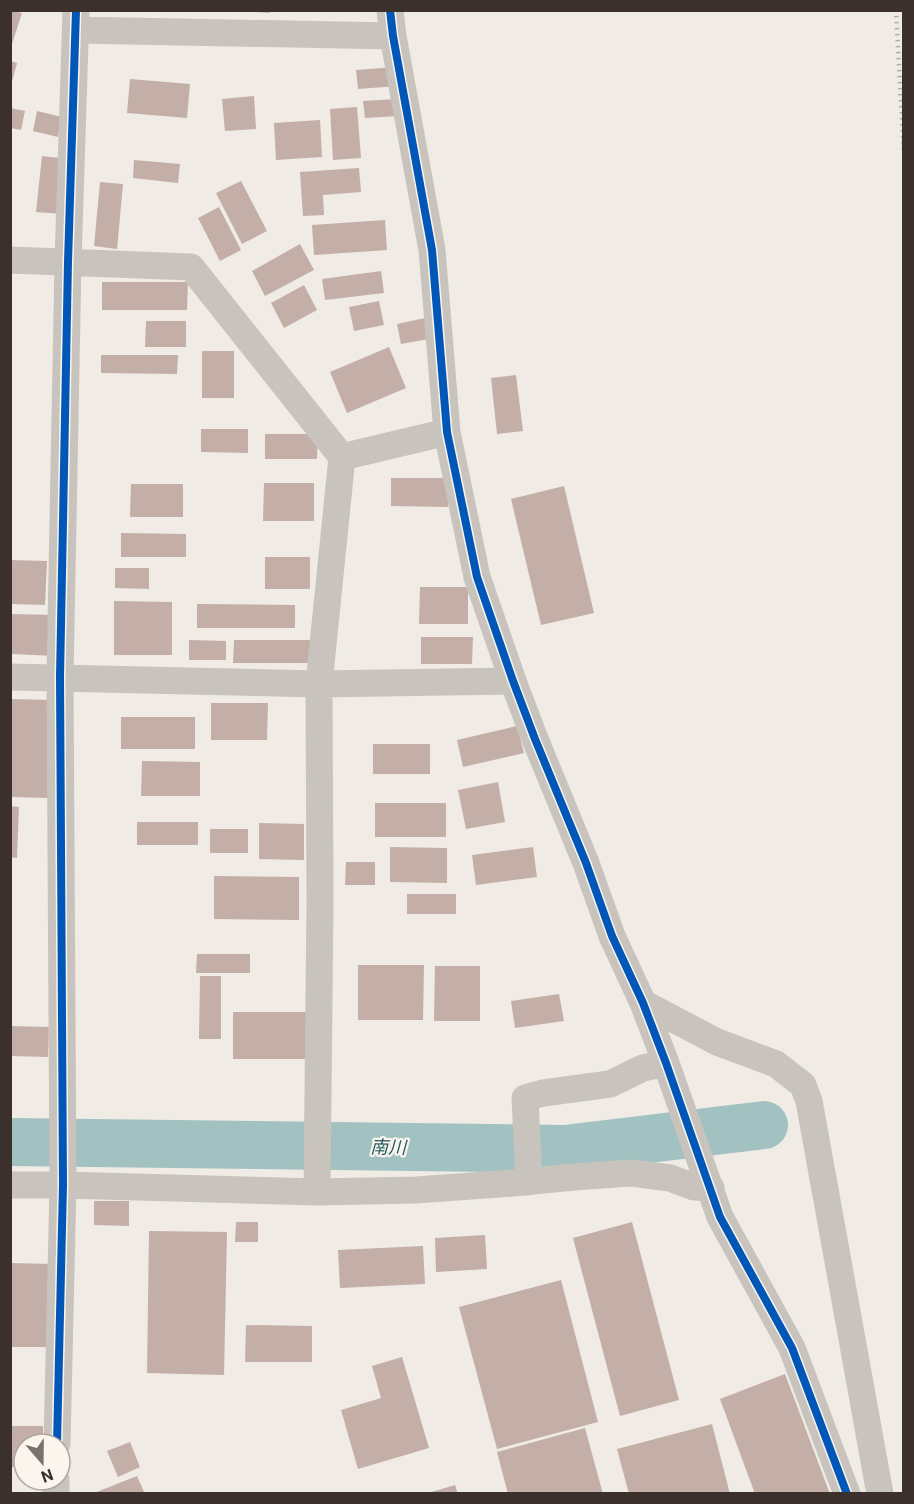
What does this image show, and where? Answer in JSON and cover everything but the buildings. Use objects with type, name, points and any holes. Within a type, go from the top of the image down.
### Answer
[{"type":"street","points":[[57,1432],[63,1179],[60,677],[68,262],[76,20],[392,23],[432,250],[447,432],[477,577],[513,681],[586,863],[612,936],[643,1003],[666,1063],[720,1217],[792,1348],[847,1494]]},
{"type":"street","points":[[10,260],[191,267],[342,457],[319,684],[318,1185]]},
{"type":"street","points":[[342,457],[447,432]]},
{"type":"street","points":[[10,677],[319,684],[513,681]]},
{"type":"street","points":[[643,1003],[717,1042],[776,1064],[803,1085],[809,1101],[880,1494]]},
{"type":"street","points":[[528,1171],[525,1098],[543,1093],[610,1084],[643,1068],[666,1063]]},
{"type":"street","points":[[10,1185],[63,1179],[318,1185],[416,1190],[528,1171],[631,1173],[670,1178],[694,1187],[711,1188]]},
{"type":"waterway","name":"南川","points":[[10,1142],[565,1149],[764,1125]]},
{"type":"railway","points":[[896,10],[904,154]]},
{"type":"cycle path","points":[[57,1432],[63,1185],[60,677],[68,262],[76,10]]},
{"type":"cycle path","points":[[390,10],[432,250],[447,432],[477,577],[535,739],[586,863],[612,936],[643,1003],[666,1063],[720,1217],[792,1348],[847,1494]]}]
